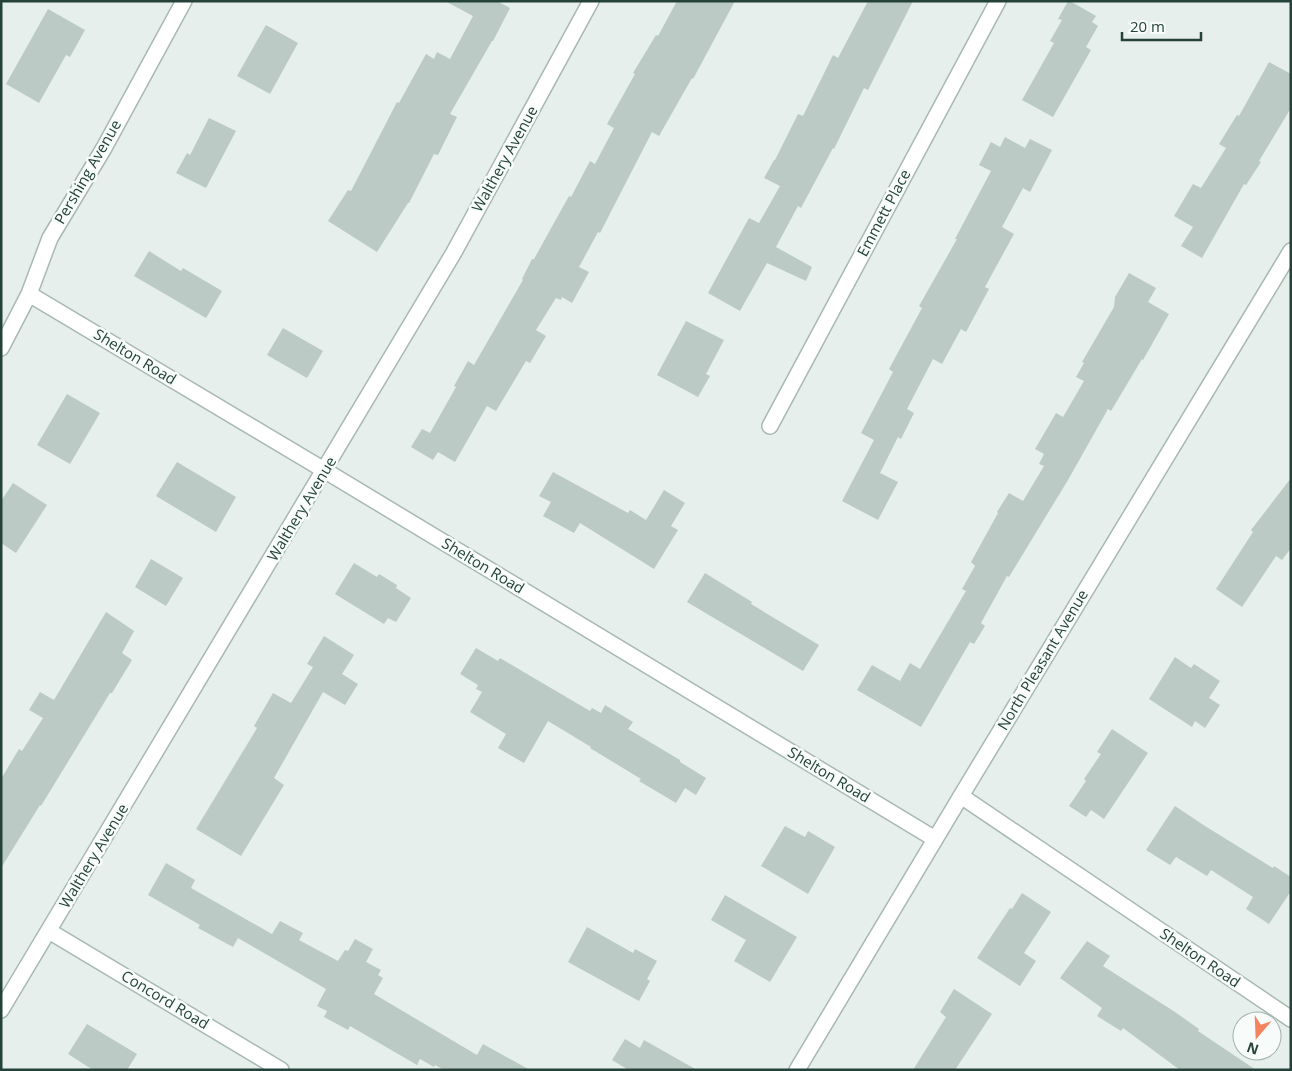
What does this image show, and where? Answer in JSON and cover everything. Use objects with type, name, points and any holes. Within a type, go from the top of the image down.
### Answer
[{"type":"street","name":"Pershing Avenue","points":[[1,348],[29,294],[50,238],[104,148],[184,1]]},
{"type":"street","name":"Walthery Avenue","points":[[1,1010],[453,254],[591,1]]},
{"type":"street","name":"Emmett Place","points":[[770,426],[998,1]]},
{"type":"street","name":"North Pleasant Avenue","points":[[797,1070],[1291,251]]},
{"type":"street","name":"Shelton Road","points":[[29,294],[935,839]]},
{"type":"street","name":"Shelton Road","points":[[961,796],[1291,1019]]},
{"type":"street","name":"Concord Road","points":[[49,931],[281,1070]]},
{"type":"building","points":[[445,1],[497,1],[510,8],[450,114],[457,117],[438,155],[434,154],[409,203],[377,252],[328,221],[348,190],[351,191],[397,102],[399,103],[426,54],[434,59],[437,52],[450,59],[473,16]]},
{"type":"building","points":[[677,1],[735,1],[693,79],[659,136],[652,132],[600,233],[598,232],[579,267],[589,272],[572,303],[562,297],[561,300],[556,298],[536,330],[546,336],[530,363],[526,361],[496,411],[487,406],[455,462],[438,452],[433,460],[411,447],[422,429],[430,433],[456,387],[454,386],[468,361],[474,365],[523,280],[532,259],[534,259],[569,196],[571,197],[590,161],[595,164],[614,128],[607,124],[635,74],[633,73],[656,35],[658,36]]},
{"type":"building","points":[[868,1],[913,1],[868,90],[864,88],[834,149],[801,208],[798,206],[776,247],[812,267],[806,281],[767,263],[740,311],[708,293],[749,218],[759,223],[780,186],[764,178],[798,114],[803,116],[833,55],[838,58]]},
{"type":"building","points":[[1068,1],[1096,16],[1092,22],[1098,26],[1086,47],[1091,50],[1053,117],[1022,100],[1054,43],[1050,41],[1062,20],[1058,19]]},
{"type":"building","points":[[48,9],[85,30],[70,57],[66,55],[39,103],[6,84]]},
{"type":"building","points":[[266,25],[298,43],[270,94],[237,76]]},
{"type":"building","points":[[1269,62],[1291,74],[1291,108],[1259,161],[1261,162],[1246,185],[1244,184],[1202,258],[1181,246],[1193,227],[1174,216],[1193,184],[1201,188],[1226,148],[1219,144],[1237,115],[1239,116]]},
{"type":"building","points":[[209,118],[236,131],[206,188],[176,173],[187,153],[190,155]]},
{"type":"building","points":[[1005,137],[1025,148],[1030,139],[1052,150],[1030,192],[1023,188],[1002,227],[1014,234],[985,287],[989,289],[966,332],[961,329],[942,364],[933,359],[907,409],[914,413],[901,439],[898,437],[880,473],[898,482],[878,520],[842,501],[874,440],[861,433],[893,372],[889,369],[922,308],[919,306],[957,239],[955,239],[991,171],[979,165],[991,142],[1000,147]]},
{"type":"building","points":[[149,251],[181,271],[183,268],[222,291],[206,318],[134,276]]},
{"type":"building","points":[[1129,273],[1156,288],[1148,302],[1169,314],[1111,411],[1108,409],[1068,480],[1009,577],[1007,576],[981,623],[985,626],[974,644],[970,642],[921,727],[857,690],[872,665],[900,681],[910,663],[920,669],[966,591],[962,589],[975,566],[971,562],[997,512],[1009,493],[1023,501],[1044,466],[1039,464],[1044,454],[1035,449],[1056,413],[1063,417],[1084,381],[1076,377],[1084,363],[1082,362],[1114,307],[1115,297]]},
{"type":"building","points":[[686,321],[724,340],[706,374],[710,376],[698,397],[657,375]]},
{"type":"building","points":[[283,328],[323,351],[307,378],[267,355]]},
{"type":"building","points":[[67,394],[100,413],[70,464],[37,445]]},
{"type":"building","points":[[177,462],[236,497],[216,532],[156,496]]},
{"type":"building","points":[[553,472],[628,513],[630,510],[646,520],[664,490],[685,503],[671,526],[678,530],[654,569],[580,523],[574,533],[543,516],[551,502],[539,496]]},
{"type":"building","points":[[1291,478],[1291,548],[1282,560],[1276,556],[1242,607],[1216,589],[1253,532],[1251,530]]},
{"type":"building","points":[[13,483],[47,505],[16,553],[1,543],[1,501]]},
{"type":"building","points":[[151,559],[183,578],[166,606],[135,587]]},
{"type":"building","points":[[354,563],[377,577],[379,574],[397,585],[396,588],[411,598],[396,622],[388,618],[384,624],[335,594]]},
{"type":"building","points":[[705,573],[752,602],[751,604],[819,645],[803,671],[687,602]]},
{"type":"building","points":[[106,612],[134,631],[122,653],[132,660],[1,868],[1,779],[19,749],[22,751],[43,718],[29,710],[40,692],[54,700]]},
{"type":"building","points":[[324,636],[354,655],[342,674],[358,684],[345,705],[323,692],[274,778],[284,785],[241,856],[196,829],[257,728],[254,726],[273,693],[291,703],[313,667],[307,664]]},
{"type":"building","points":[[476,648],[498,661],[500,658],[590,711],[592,708],[601,713],[605,705],[633,722],[628,729],[706,778],[696,795],[685,788],[676,803],[548,721],[524,763],[498,748],[506,734],[470,712],[482,692],[476,689],[478,685],[460,674]]},
{"type":"building","points":[[1175,657],[1191,668],[1194,664],[1220,681],[1209,698],[1220,705],[1205,728],[1195,721],[1192,727],[1149,699]]},
{"type":"building","points":[[1112,729],[1148,753],[1104,819],[1091,810],[1086,817],[1069,806],[1086,781],[1084,779],[1101,754],[1097,752]]},
{"type":"building","points":[[1175,806],[1273,868],[1274,866],[1291,877],[1291,891],[1269,924],[1246,909],[1253,897],[1211,870],[1207,876],[1176,857],[1170,865],[1146,850]]},
{"type":"building","points":[[785,826],[805,837],[808,831],[835,847],[808,894],[761,866]]},
{"type":"building","points":[[166,863],[195,880],[191,888],[272,934],[280,921],[303,933],[299,940],[338,961],[345,950],[348,951],[355,939],[373,949],[366,962],[381,970],[378,975],[383,978],[374,994],[477,1055],[483,1044],[530,1070],[444,1070],[420,1059],[417,1065],[350,1026],[348,1030],[324,1017],[327,1011],[317,1006],[326,989],[238,938],[233,947],[198,928],[200,925],[148,895]]},
{"type":"building","points":[[1022,893],[1051,912],[1024,953],[1036,961],[1020,986],[977,958]]},
{"type":"building","points":[[725,895],[797,937],[770,982],[734,961],[746,940],[711,920]]},
{"type":"building","points":[[587,927],[633,953],[635,949],[657,961],[647,979],[650,981],[639,1001],[568,962]]},
{"type":"building","points":[[1087,941],[1110,956],[1103,966],[1199,1029],[1198,1031],[1232,1054],[1232,1061],[1243,1061],[1256,1070],[1180,1070],[1123,1028],[1121,1031],[1097,1016],[1102,1008],[1060,978]]},
{"type":"building","points":[[954,989],[992,1014],[955,1070],[913,1070],[946,1017],[940,1012]]},
{"type":"building","points":[[87,1024],[137,1054],[127,1070],[93,1070],[68,1054]]},
{"type":"building","points":[[625,1039],[640,1048],[644,1040],[697,1070],[626,1070],[612,1060]]}]
